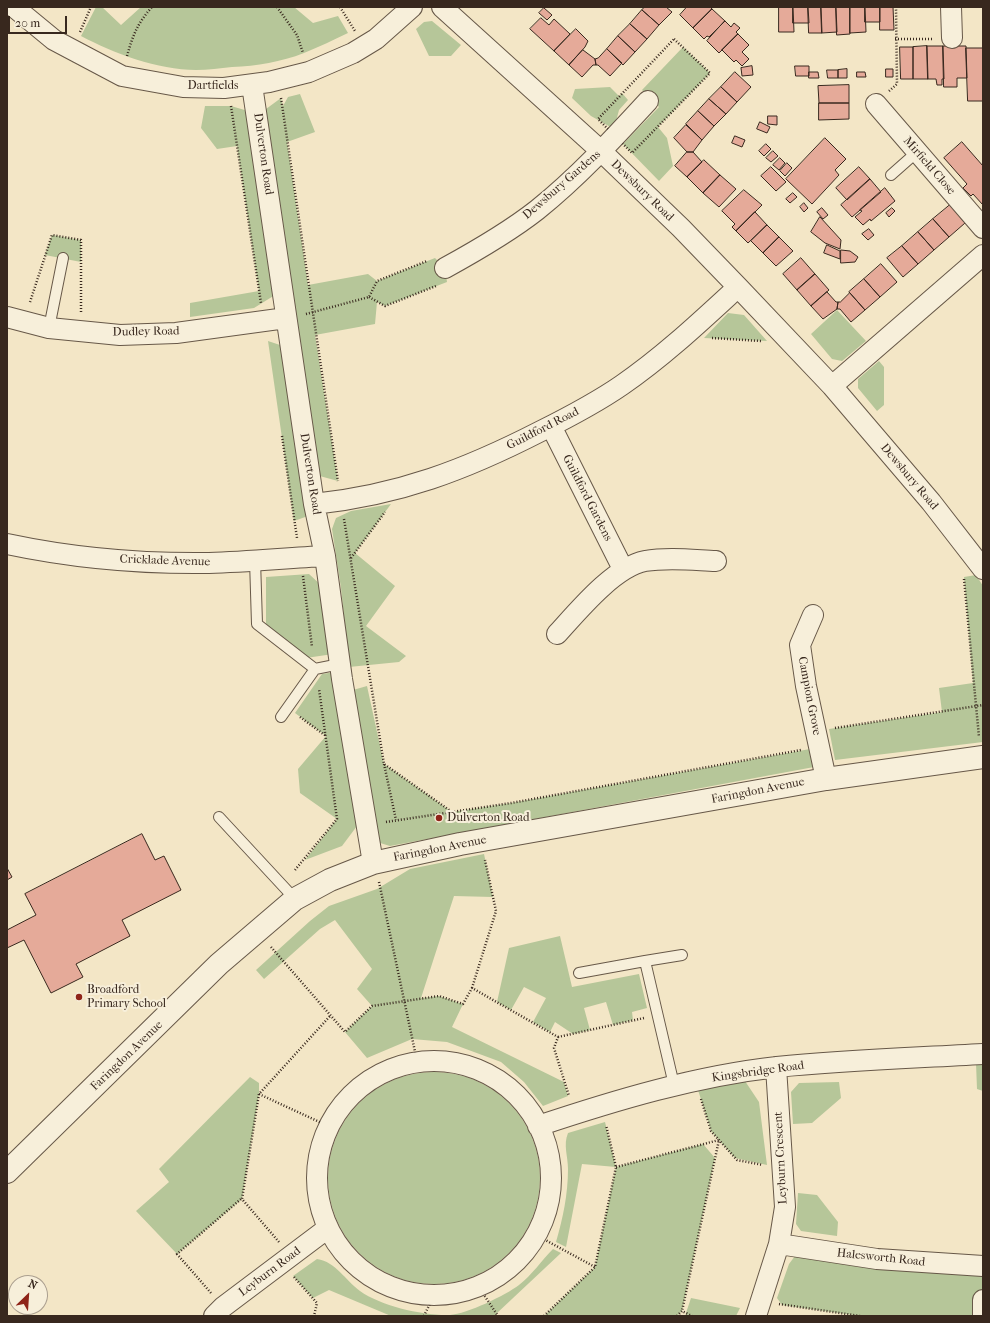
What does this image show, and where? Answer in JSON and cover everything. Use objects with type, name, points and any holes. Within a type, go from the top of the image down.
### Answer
[{"type":"street","name":"Dartfields","points":[[14,7],[36,27],[70,50],[122,76],[183,87],[228,88],[278,80],[309,72],[376,39],[412,7]]},
{"type":"street","name":"Dewsbury Road","points":[[442,7],[601,151],[681,228],[738,287],[832,386],[931,502],[983,569]]},
{"type":"street","points":[[951,7],[952,38]]},
{"type":"street","name":"Dulverton Road","points":[[252,85],[314,504],[325,556],[340,664],[373,863]]},
{"type":"street","name":"Dewsbury Gardens","points":[[445,268],[478,250],[537,210],[601,151],[648,101]]},
{"type":"street","name":"Mirfield Close","points":[[876,104],[983,228]]},
{"type":"street","points":[[832,386],[983,255]]},
{"type":"street","name":"Guildford Road","points":[[314,504],[341,501],[403,489],[475,463],[551,426],[592,405],[623,384],[684,337],[738,287]]},
{"type":"street","name":"Dudley Road","points":[[7,317],[50,328],[120,335],[176,333],[286,318]]},
{"type":"street","name":"Guildford Gardens","points":[[551,426],[623,569]]},
{"type":"street","name":"Cricklade Avenue","points":[[7,544],[57,554],[158,562],[210,563],[325,556]]},
{"type":"street","points":[[557,634],[588,600],[623,569],[645,561],[716,561]]},
{"type":"street","name":"Campion Grove","points":[[813,615],[800,645],[817,739],[826,779]]},
{"type":"street","name":"Faringdon Avenue","points":[[7,1172],[219,964],[295,899],[330,880],[373,863],[481,840],[826,779],[982,758]]},
{"type":"street","name":"Kingsbridge Road","points":[[538,1126],[601,1106],[694,1081],[776,1067],[983,1054]]},
{"type":"street","points":[[417,1061],[454,1062],[490,1074],[520,1097],[538,1126],[551,1164],[549,1200],[536,1235],[514,1263],[484,1284],[449,1294],[434,1295],[412,1293],[378,1281],[349,1259],[328,1228],[317,1193],[318,1157],[328,1126],[352,1093],[382,1072],[417,1061]]},
{"type":"street","name":"Leyburn Crescent","points":[[758,1308],[779,1244],[785,1206],[784,1168],[776,1067]]},
{"type":"street","name":"Leyburn Road","points":[[218,1312],[328,1228]]},
{"type":"street","name":"Halesworth Road","points":[[779,1244],[877,1259],[983,1266]]},
{"type":"street","points":[[983,1300],[983,1316]]},
{"type":"lane","points":[[891,175],[917,152]]},
{"type":"lane","points":[[50,328],[63,258]]},
{"type":"lane","points":[[255,560],[257,624],[315,669]]},
{"type":"lane","points":[[282,717],[315,669],[340,664]]},
{"type":"lane","points":[[219,818],[295,899]]},
{"type":"lane","points":[[579,973],[682,954]]},
{"type":"lane","points":[[645,961],[674,1086]]},
{"type":"path","points":[[70,50],[91,7]]},
{"type":"path","points":[[122,76],[133,34],[142,19],[152,7]]},
{"type":"path","points":[[277,7],[296,35],[309,72]]},
{"type":"path","points":[[340,7],[364,46]]},
{"type":"path","points":[[876,104],[897,84],[895,39],[896,7]]},
{"type":"path","points":[[895,39],[952,38]]},
{"type":"path","points":[[278,80],[341,501],[384,764],[396,820]]},
{"type":"path","points":[[228,88],[264,321]]},
{"type":"path","points":[[286,318],[312,313],[369,298],[385,306],[447,282],[445,268],[435,258],[384,278],[377,281],[369,298]]},
{"type":"path","points":[[684,337],[791,343]]},
{"type":"path","points":[[282,435],[338,819],[295,870]]},
{"type":"path","points":[[351,559],[403,489]]},
{"type":"path","points":[[964,577],[975,706],[982,758]]},
{"type":"path","points":[[367,824],[452,812],[975,706],[983,706]]},
{"type":"path","points":[[288,708],[326,736]]},
{"type":"path","points":[[384,764],[452,812]]},
{"type":"path","points":[[258,932],[345,1032],[372,1006],[439,996],[463,1004],[472,988],[496,911],[481,840]]},
{"type":"path","points":[[373,863],[377,869],[417,1061]]},
{"type":"path","points":[[472,988],[558,1036],[648,1017]]},
{"type":"path","points":[[218,1312],[177,1254],[242,1199],[260,1094],[331,1015]]},
{"type":"path","points":[[558,1036],[554,1048],[574,1114]]},
{"type":"path","points":[[694,1081],[711,1131],[737,1160],[784,1168]]},
{"type":"path","points":[[260,1094],[328,1126]]},
{"type":"path","points":[[544,1316],[594,1267],[616,1167],[601,1106]]},
{"type":"path","points":[[616,1167],[719,1140]]},
{"type":"path","points":[[677,1316],[682,1311],[719,1140]]},
{"type":"path","points":[[242,1199],[317,1303],[314,1316]]},
{"type":"path","points":[[536,1235],[594,1267]]},
{"type":"path","points":[[478,1286],[498,1316]]},
{"type":"path","points":[[424,1316],[434,1295]]},
{"type":"path","points":[[758,1308],[860,1316]]},
{"type":"path","points":[[682,1311],[692,1316]]},
{"type":"green space","points":[[96,7],[102,7],[121,25],[141,7],[294,7],[313,23],[338,16],[348,33],[304,53],[269,63],[251,66],[196,70],[181,69],[151,64],[121,54],[81,36]]},
{"type":"green space","points":[[432,21],[461,45],[451,56],[429,56],[416,29],[424,22]]},
{"type":"green space","points":[[683,47],[710,73],[658,127],[667,138],[673,166],[659,181],[623,144],[659,107],[642,90]]},
{"type":"green space","points":[[610,87],[619,96],[622,93],[628,100],[619,110],[614,129],[591,116],[572,98],[575,89]]},
{"type":"green space","points":[[300,94],[315,132],[287,142],[308,285],[368,274],[377,281],[435,258],[445,268],[447,282],[385,306],[377,302],[375,324],[315,335],[338,481],[316,475],[266,109],[281,98],[283,106],[288,97]]},
{"type":"green space","points":[[205,106],[231,106],[248,111],[275,295],[254,308],[190,317],[190,303],[259,291],[237,146],[217,149],[201,128]]},
{"type":"green space","points":[[52,235],[81,240],[81,262],[45,255]]},
{"type":"green space","points":[[837,310],[866,341],[842,361],[832,359],[811,334]]},
{"type":"green space","points":[[728,313],[744,315],[767,341],[704,338]]},
{"type":"green space","points":[[268,341],[283,346],[308,516],[294,521]]},
{"type":"green space","points":[[879,361],[884,367],[884,405],[877,411],[858,388],[858,379]]},
{"type":"green space","points":[[391,504],[355,553],[395,586],[366,626],[406,656],[399,662],[349,667],[341,588],[332,529],[336,518],[351,511]]},
{"type":"green space","points":[[309,574],[323,587],[333,654],[306,658],[266,627],[266,577]]},
{"type":"green space","points":[[976,575],[983,586],[983,742],[835,760],[829,729],[942,712],[939,688],[973,683],[964,577]]},
{"type":"green space","points":[[335,672],[357,826],[342,846],[305,860],[337,819],[300,793],[298,769],[326,736],[295,713],[322,674]]},
{"type":"green space","points":[[367,686],[384,764],[452,812],[511,803],[810,749],[814,767],[390,846],[377,842],[367,824],[377,823],[364,759],[353,690]]},
{"type":"green space","points":[[484,854],[493,897],[454,896],[421,998],[439,996],[463,1004],[452,1027],[564,1082],[568,1096],[543,1106],[524,1082],[501,1062],[447,1042],[412,1039],[367,1058],[345,1032],[372,1006],[357,989],[372,969],[335,920],[320,929],[264,979],[256,970],[310,921],[329,906],[377,889],[410,869]]},
{"type":"green space","points":[[560,936],[572,987],[639,974],[647,1008],[632,1012],[633,1020],[613,1025],[606,1002],[584,1008],[590,1030],[573,1034],[555,1022],[550,1032],[533,1022],[546,998],[524,987],[511,1010],[497,1002],[509,948]]},
{"type":"green space","points":[[983,1062],[983,1091],[977,1089],[976,1063]]},
{"type":"green space","points":[[424,1072],[444,1072],[465,1076],[484,1084],[509,1103],[522,1119],[532,1137],[538,1157],[540,1178],[538,1199],[532,1219],[522,1237],[509,1253],[484,1272],[465,1280],[444,1284],[424,1284],[403,1280],[384,1272],[367,1260],[352,1245],[340,1228],[332,1209],[328,1188],[328,1168],[332,1147],[340,1128],[352,1111],[367,1096],[384,1084],[403,1076]]},
{"type":"green space","points":[[250,1077],[259,1083],[259,1094],[242,1199],[177,1254],[136,1211],[169,1182],[159,1169]]},
{"type":"green space","points":[[745,1081],[759,1102],[767,1165],[735,1158],[711,1131],[698,1090]]},
{"type":"green space","points":[[839,1082],[841,1098],[812,1123],[793,1124],[791,1092],[799,1083]]},
{"type":"green space","points":[[605,1122],[616,1167],[582,1164],[566,1247],[556,1242],[563,1215],[567,1188],[568,1169],[566,1146],[568,1133]]},
{"type":"green space","points":[[703,1144],[715,1158],[682,1311],[677,1316],[544,1316],[595,1267],[616,1167]]},
{"type":"green space","points":[[798,1193],[817,1195],[838,1222],[837,1236],[801,1231],[796,1224]]},
{"type":"green space","points":[[553,1249],[561,1253],[496,1314],[497,1316],[391,1316],[329,1290],[313,1298],[293,1276],[317,1259],[330,1264],[360,1291],[379,1301],[416,1312],[450,1315],[476,1308],[513,1289],[528,1277]]},
{"type":"green space","points":[[795,1256],[983,1272],[983,1316],[860,1316],[782,1305],[777,1298],[789,1264]]},
{"type":"green space","points":[[691,1298],[740,1308],[736,1316],[685,1316]]},
{"type":"building","points":[[645,7],[666,7],[672,12],[659,25],[642,10]]},
{"type":"building","points":[[687,7],[710,7],[712,9],[693,28],[680,15]]},
{"type":"building","points":[[779,7],[793,7],[794,32],[779,32]]},
{"type":"building","points":[[793,7],[808,7],[809,23],[793,23]]},
{"type":"building","points":[[808,7],[821,7],[822,33],[809,33]]},
{"type":"building","points":[[821,7],[836,7],[837,32],[822,33]]},
{"type":"building","points":[[836,7],[850,7],[850,34],[837,35]]},
{"type":"building","points":[[850,7],[865,7],[866,32],[850,33]]},
{"type":"building","points":[[865,7],[880,7],[880,22],[865,22]]},
{"type":"building","points":[[880,7],[893,7],[894,30],[880,30]]},
{"type":"building","points":[[544,8],[552,15],[547,20],[539,13]]},
{"type":"building","points":[[712,9],[725,21],[709,37],[707,36],[704,39],[693,28]]},
{"type":"building","points":[[642,10],[659,25],[647,39],[630,24]]},
{"type":"building","points":[[541,18],[549,25],[554,19],[570,34],[554,51],[530,29]]},
{"type":"building","points":[[725,21],[731,27],[734,23],[740,28],[736,32],[738,34],[719,53],[707,41]]},
{"type":"building","points":[[630,24],[647,39],[635,52],[618,36]]},
{"type":"building","points":[[576,29],[588,41],[585,47],[569,65],[554,51]]},
{"type":"building","points":[[738,34],[749,45],[742,52],[749,59],[742,66],[736,60],[734,62],[722,50]]},
{"type":"building","points":[[618,36],[635,52],[623,65],[607,49]]},
{"type":"building","points":[[927,46],[928,79],[913,79],[913,47]]},
{"type":"building","points":[[927,46],[943,46],[944,79],[942,79],[942,85],[937,85],[936,79],[928,79]]},
{"type":"building","points":[[943,46],[966,46],[967,78],[957,78],[957,87],[944,87]]},
{"type":"building","points":[[900,47],[913,47],[913,79],[901,79]]},
{"type":"building","points":[[966,48],[983,48],[983,101],[968,101]]},
{"type":"building","points":[[607,49],[622,63],[610,76],[598,65],[596,65],[595,59]]},
{"type":"building","points":[[583,50],[595,59],[596,65],[593,65],[582,77],[569,65]]},
{"type":"building","points":[[752,66],[753,75],[742,76],[741,68]]},
{"type":"building","points":[[795,66],[809,66],[809,76],[796,76]]},
{"type":"building","points":[[847,69],[847,78],[838,78],[838,70]]},
{"type":"building","points":[[886,69],[893,69],[893,77],[886,77]]},
{"type":"building","points":[[827,70],[838,70],[838,78],[828,78]]},
{"type":"building","points":[[735,72],[751,87],[737,102],[721,87]]},
{"type":"building","points":[[809,72],[818,72],[819,78],[809,78]]},
{"type":"building","points":[[857,72],[865,72],[866,77],[857,77]]},
{"type":"building","points":[[849,85],[849,103],[819,103],[818,86]]},
{"type":"building","points":[[721,87],[737,102],[726,114],[709,99]]},
{"type":"building","points":[[709,99],[726,114],[714,126],[698,111]]},
{"type":"building","points":[[819,103],[849,103],[849,119],[819,120]]},
{"type":"building","points":[[698,111],[714,126],[702,140],[686,124]]},
{"type":"building","points":[[768,116],[777,116],[777,125],[768,124]]},
{"type":"building","points":[[760,122],[770,127],[767,133],[757,129]]},
{"type":"building","points":[[686,125],[702,140],[693,152],[687,152],[674,138]]},
{"type":"building","points":[[735,136],[745,140],[742,147],[732,143]]},
{"type":"building","points":[[825,138],[846,159],[835,170],[839,175],[812,204],[786,179]]},
{"type":"building","points":[[962,142],[983,166],[983,205],[973,194],[971,196],[963,188],[967,184],[944,158]]},
{"type":"building","points":[[766,144],[771,149],[764,156],[759,151]]},
{"type":"building","points":[[773,151],[778,156],[771,162],[766,158]]},
{"type":"building","points":[[687,152],[693,152],[702,162],[687,177],[675,166]]},
{"type":"building","points":[[780,158],[785,163],[779,170],[773,165]]},
{"type":"building","points":[[704,160],[720,175],[703,193],[687,177]]},
{"type":"building","points":[[787,163],[792,168],[785,176],[780,171]]},
{"type":"building","points":[[771,167],[786,182],[776,191],[761,176]]},
{"type":"building","points":[[859,167],[870,179],[847,200],[836,188]]},
{"type":"building","points":[[720,175],[736,189],[719,207],[703,193]]},
{"type":"building","points":[[870,179],[881,192],[852,217],[841,205]]},
{"type":"building","points":[[885,188],[895,201],[871,221],[870,219],[863,225],[855,217],[862,211],[860,210]]},
{"type":"building","points":[[744,190],[762,205],[736,231],[732,227],[735,224],[722,211]]},
{"type":"building","points":[[793,193],[797,197],[790,203],[786,199]]},
{"type":"building","points":[[804,203],[808,208],[804,212],[800,207]]},
{"type":"building","points":[[950,205],[965,223],[949,237],[933,219]]},
{"type":"building","points":[[822,208],[828,215],[823,219],[817,212]]},
{"type":"building","points":[[892,208],[895,211],[889,217],[886,213]]},
{"type":"building","points":[[755,212],[767,225],[748,243],[736,231]]},
{"type":"building","points":[[820,217],[841,240],[840,249],[825,243],[811,232]]},
{"type":"building","points":[[933,219],[949,237],[934,250],[918,232]]},
{"type":"building","points":[[767,225],[779,237],[763,253],[751,241]]},
{"type":"building","points":[[869,229],[874,235],[868,240],[862,234]]},
{"type":"building","points":[[918,232],[934,250],[918,264],[902,246]]},
{"type":"building","points":[[779,237],[793,251],[776,266],[763,253]]},
{"type":"building","points":[[827,245],[840,251],[840,259],[824,253]]},
{"type":"building","points":[[902,246],[918,264],[903,277],[887,258]]},
{"type":"building","points":[[841,250],[850,251],[858,257],[855,262],[841,263]]},
{"type":"building","points":[[801,258],[815,274],[797,290],[783,274]]},
{"type":"building","points":[[881,264],[897,282],[880,297],[864,279]]},
{"type":"building","points":[[815,274],[829,290],[811,306],[797,290]]},
{"type":"building","points":[[864,279],[880,297],[865,310],[849,292]]},
{"type":"building","points":[[827,292],[836,302],[838,302],[837,309],[823,319],[811,306]]},
{"type":"building","points":[[850,293],[865,310],[851,322],[840,309],[837,309],[838,302]]},
{"type":"building","points":[[142,834],[155,860],[164,856],[181,890],[122,920],[130,936],[76,964],[83,977],[51,993],[24,940],[7,948],[7,930],[36,915],[25,894]]},
{"type":"building","points":[[7,868],[12,877],[7,880]]},
{"type":"place","name":"Dulverton Road","points":[[439,818]]},
{"type":"place","name":"Broadford Primary School","points":[[79,997]]}]
